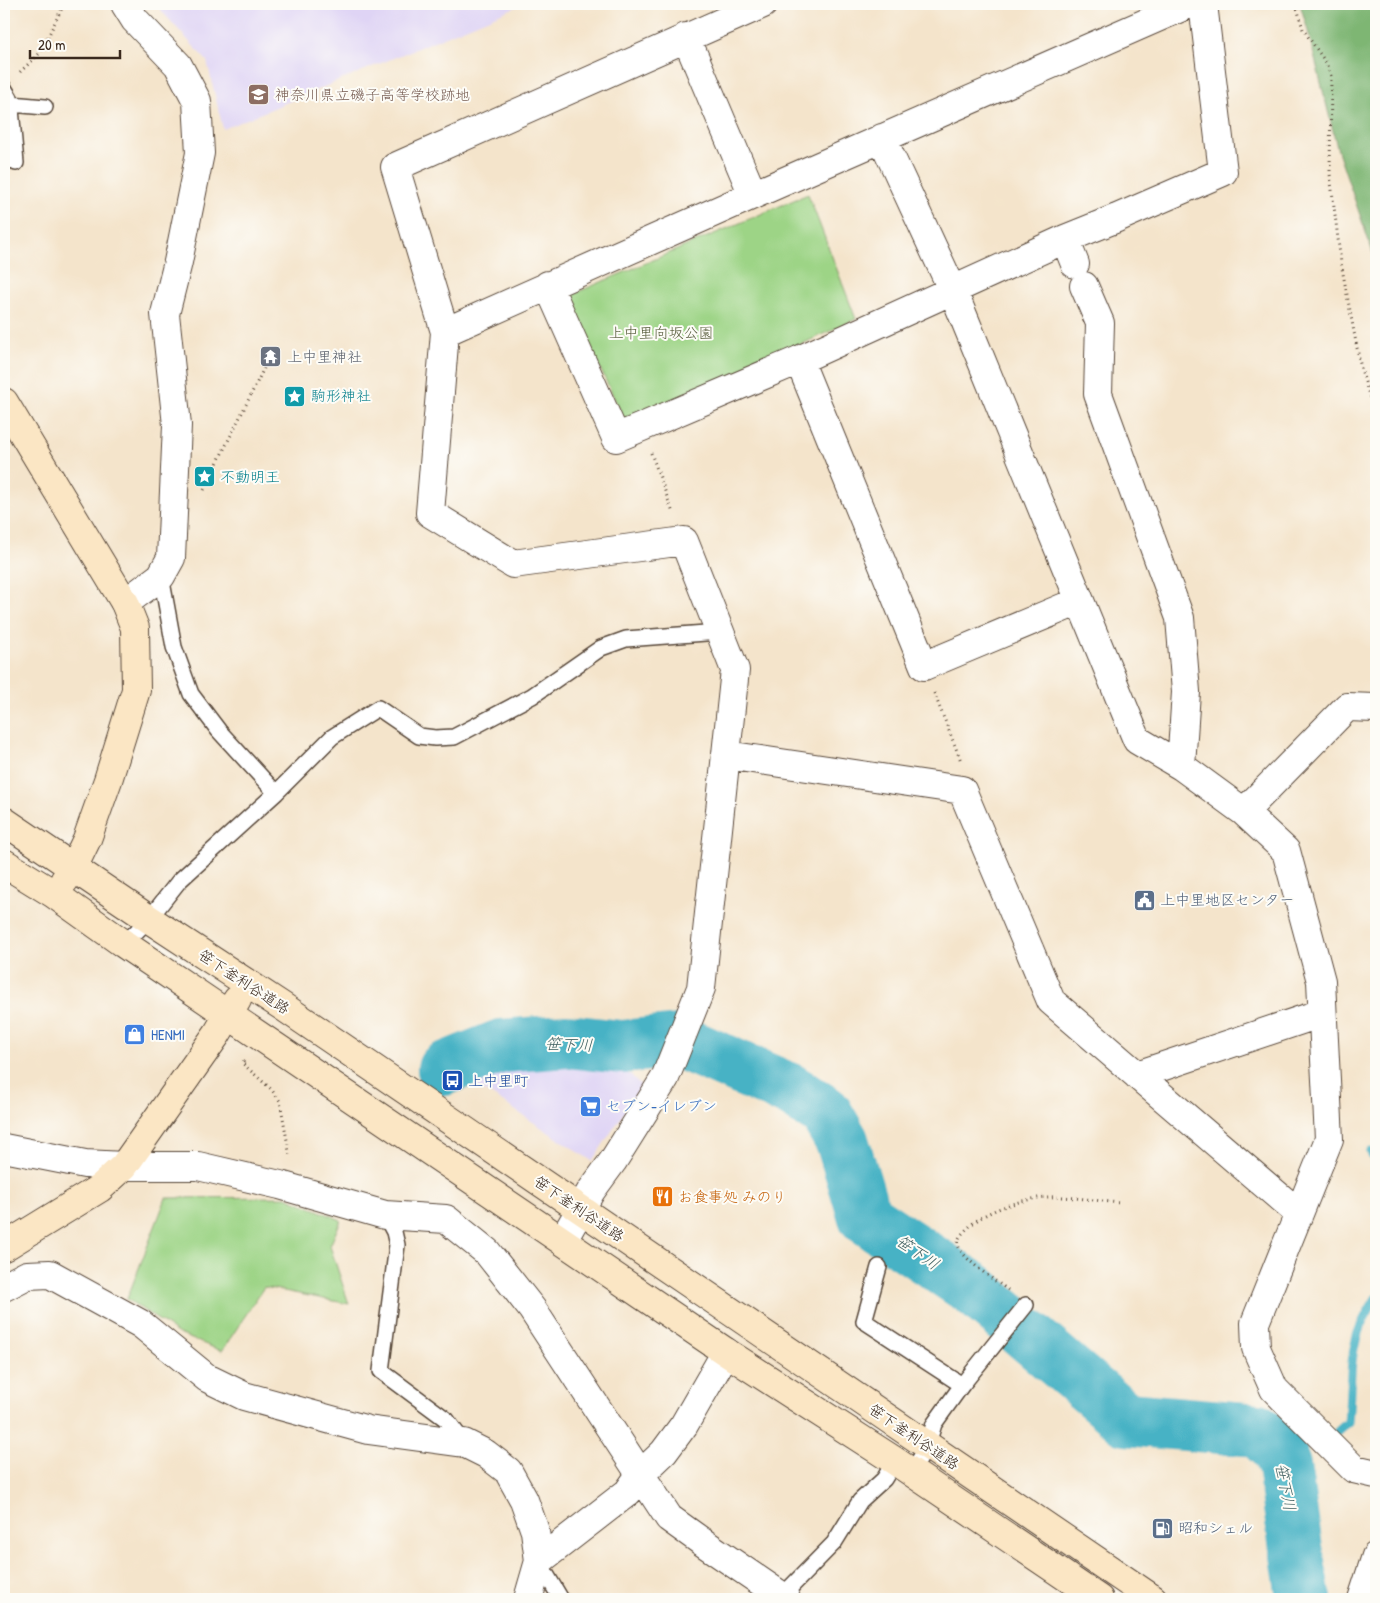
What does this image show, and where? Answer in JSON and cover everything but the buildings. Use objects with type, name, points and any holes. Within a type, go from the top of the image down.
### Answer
[{"type":"street","points":[[125,4],[135,20],[178,65],[197,101],[200,153],[178,262],[165,314],[176,425],[171,558],[161,576],[125,603]]},
{"type":"street","points":[[563,1240],[591,1191],[613,1161],[665,1078],[701,988],[735,670],[684,541],[512,564],[430,513],[445,332],[395,167],[763,4]]},
{"type":"street","points":[[445,332],[752,195],[1189,4]]},
{"type":"street","points":[[548,285],[616,438],[642,427],[798,360],[1065,239],[1223,172],[1203,4]]},
{"type":"street","points":[[686,37],[752,195]]},
{"type":"street","points":[[882,138],[952,291],[1137,740],[1181,766],[1244,812],[1286,851],[1321,981],[1329,1139],[1254,1323],[1256,1348],[1274,1389],[1354,1469],[1376,1474]]},
{"type":"street","points":[[1065,239],[1100,323],[1098,394],[1180,618],[1186,692],[1181,766]]},
{"type":"street","points":[[798,360],[924,666],[1079,601]]},
{"type":"street","points":[[4,402],[125,603],[135,628],[136,690],[108,780],[87,839],[73,868],[54,894]]},
{"type":"street","points":[[1244,812],[1347,707],[1376,708]]},
{"type":"street","points":[[726,756],[962,790],[1051,1002],[1298,1213]]},
{"type":"street","name":"笹下釜利谷道路","points":[[4,821],[248,984],[1153,1599]]},
{"type":"street","name":"笹下釜利谷道路","points":[[4,863],[54,894],[124,944],[726,1352],[903,1467],[1099,1599]]},
{"type":"street","points":[[4,1247],[100,1188],[124,1166],[216,1034],[248,984]]},
{"type":"street","points":[[1137,1075],[1322,1013]]},
{"type":"street","points":[[4,1148],[85,1164],[198,1166],[280,1185],[384,1215],[446,1219],[487,1252],[532,1309],[670,1518],[782,1598]]},
{"type":"street","points":[[4,1287],[27,1275],[50,1274],[141,1324],[207,1378],[244,1396],[368,1430],[464,1443],[486,1454],[508,1471],[524,1500],[535,1531],[539,1561],[528,1599]]},
{"type":"street","points":[[539,1561],[628,1492],[640,1475],[664,1452],[684,1425],[726,1352]]},
{"type":"street","points":[[1363,1596],[1376,1556]]},
{"type":"lane","points":[[4,88],[11,104],[16,163]]},
{"type":"lane","points":[[11,104],[45,107]]},
{"type":"lane","points":[[161,576],[174,647],[191,694],[219,731],[276,793]]},
{"type":"lane","points":[[124,944],[149,919],[179,881],[276,793],[332,737],[378,708],[419,736],[435,738],[454,737],[532,696],[601,648],[626,639],[719,632]]},
{"type":"lane","points":[[384,1215],[394,1232],[398,1245],[381,1371],[447,1420],[464,1443]]},
{"type":"lane","points":[[879,1267],[864,1321],[962,1384]]},
{"type":"lane","points":[[782,1598],[834,1543],[860,1500],[884,1479],[903,1467],[927,1447],[934,1424],[962,1384],[1026,1306]]},
{"type":"lane","points":[[539,1561],[561,1599]]},
{"type":"path","points":[[18,74],[40,53],[64,4]]},
{"type":"path","points":[[1296,4],[1302,29],[1326,63],[1331,76],[1330,174],[1341,263],[1361,369],[1376,418]]},
{"type":"path","points":[[201,497],[265,366]]},
{"type":"path","points":[[642,427],[684,541]]},
{"type":"path","points":[[924,666],[967,775],[962,790]]},
{"type":"path","points":[[246,1059],[242,1063],[272,1089],[280,1101],[294,1190]]},
{"type":"path","points":[[1026,1306],[963,1255],[958,1245],[959,1238],[975,1221],[1000,1208],[1025,1201],[1048,1197],[1120,1203]]},
{"type":"shaded area","name":"神奈川県立磯子高等学校跡地","points":[[155,4],[523,4],[223,129],[207,61]]},
{"type":"shaded area","points":[[529,1059],[616,1062],[642,1086],[592,1161],[492,1095],[468,1083],[480,1073]]},
{"type":"green space","points":[[1300,4],[1376,4],[1376,262],[1338,151]]},
{"type":"green space","name":"上中里向坂公園","points":[[808,194],[856,319],[627,425],[566,297]]},
{"type":"green space","points":[[286,1197],[341,1220],[330,1246],[349,1304],[264,1287],[222,1351],[179,1334],[127,1299],[166,1198]]},
{"type":"waterway","name":"笹下川","points":[[444,1069],[501,1046],[567,1041],[622,1047],[678,1041],[790,1090],[825,1112],[842,1141],[865,1217],[973,1289],[1126,1419],[1257,1430],[1278,1450],[1284,1466],[1303,1596],[1305,1599]]},
{"type":"waterway","points":[[1371,1152],[1376,1166]]},
{"type":"waterway","points":[[1337,1432],[1348,1422],[1355,1343],[1362,1324],[1376,1298]]},
{"type":"waterway","points":[[1284,1466],[1297,1461]]},
{"type":"place","name":"神奈川県立磯子高等学校跡地","points":[[259,95]]},
{"type":"place","name":"上中里神社","points":[[271,357]]},
{"type":"place","name":"駒形神社","points":[[295,396]]},
{"type":"place","name":"不動明王","points":[[204,477]]},
{"type":"place","name":"上中里地区センター","points":[[1144,900]]},
{"type":"place","name":"HENMI","points":[[135,1035]]},
{"type":"place","name":"上中里町","points":[[452,1081]]},
{"type":"place","name":"セブン-イレブン","points":[[590,1106]]},
{"type":"place","name":"お食事処 みのり","points":[[662,1197]]},
{"type":"place","name":"昭和シェル","points":[[1162,1528]]}]
